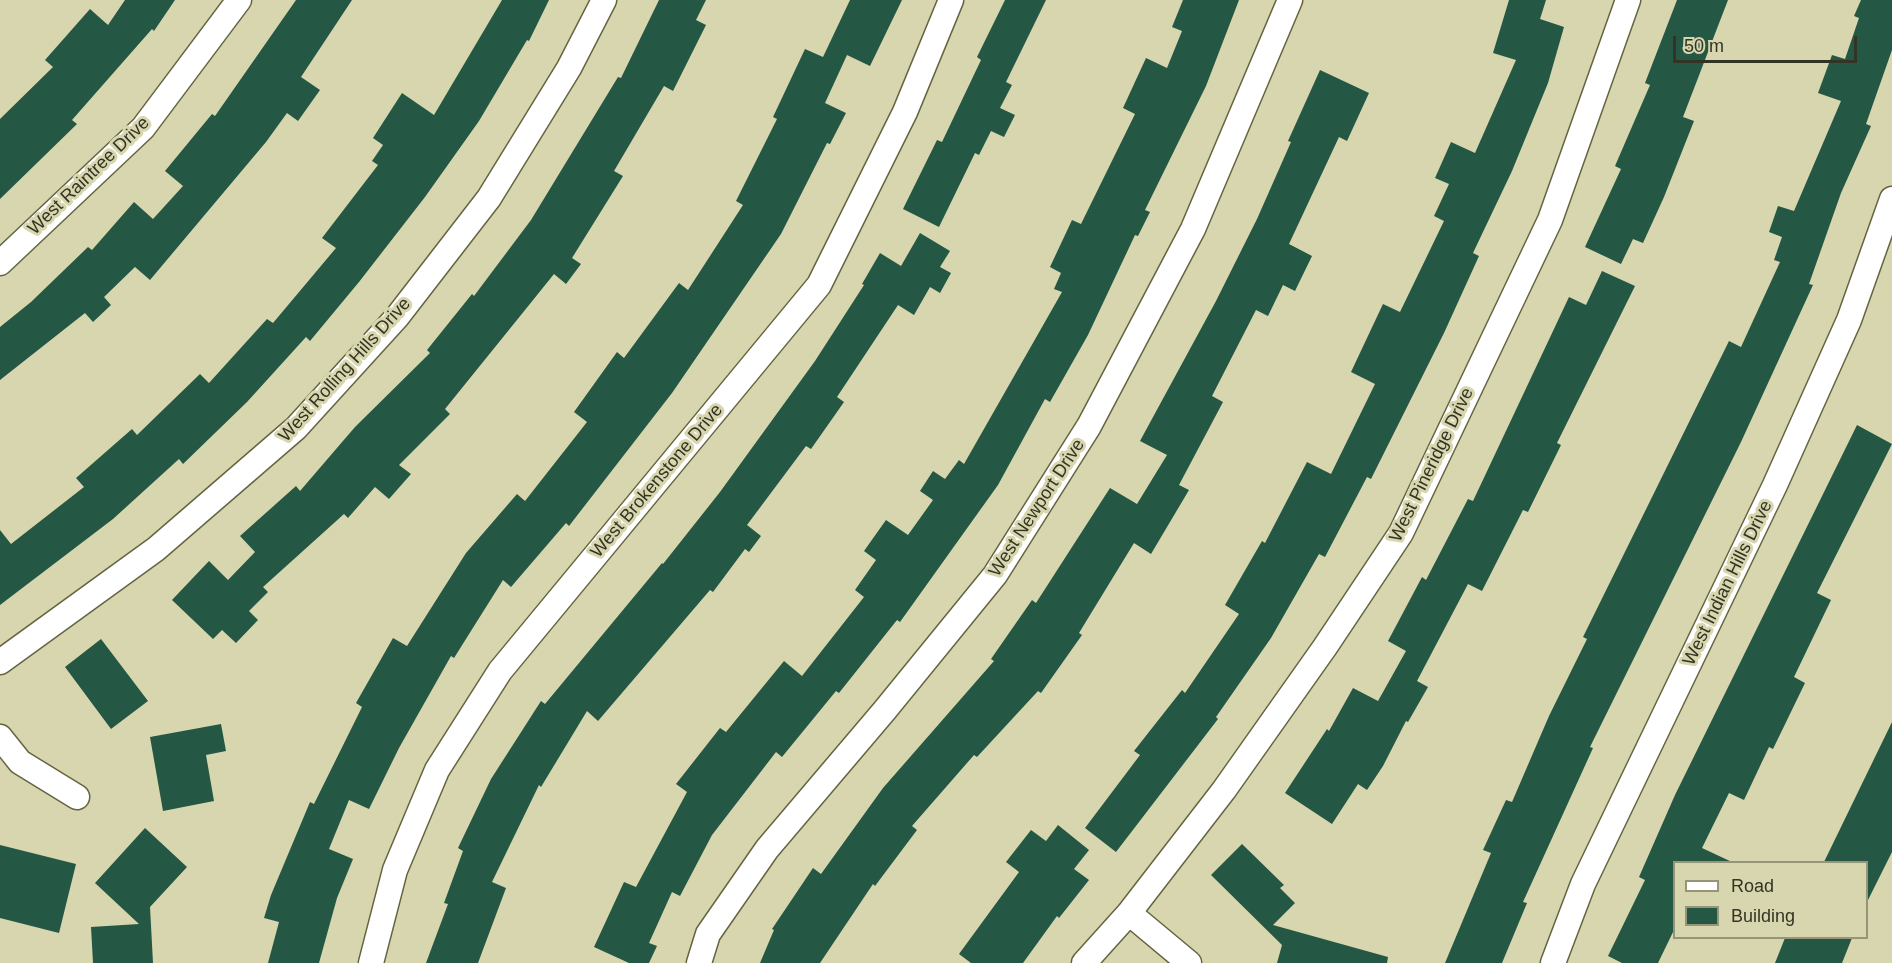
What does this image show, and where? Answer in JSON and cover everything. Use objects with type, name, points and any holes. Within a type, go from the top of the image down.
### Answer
[{"type":"street","name":"West Raintree Drive","points":[[0,263],[143,128],[239,0]]},
{"type":"street","name":"West Rolling Hills Drive","points":[[0,662],[156,549],[296,428],[397,317],[489,198],[569,68],[604,0]]},
{"type":"street","name":"West Brokenstone Drive","points":[[371,963],[395,870],[437,770],[500,671],[819,285],[904,112],[951,0]]},
{"type":"street","name":"West Newport Drive","points":[[699,963],[708,934],[767,849],[995,575],[1089,426],[1193,229],[1290,0]]},
{"type":"street","name":"West Pineridge Drive","points":[[1084,963],[1129,913],[1224,789],[1325,647],[1401,533],[1550,219],[1628,0]]},
{"type":"street","name":"West Indian Hills Drive","points":[[1553,963],[1583,884],[1775,485],[1844,331],[1892,199]]},
{"type":"street","points":[[0,737],[20,762],[77,797]]},
{"type":"street","points":[[1129,913],[1189,963]]},
{"type":"building","points":[[125,0],[175,0],[154,31],[152,29],[72,120],[77,124],[0,199],[0,119],[53,67],[45,60],[90,9],[108,25]]},
{"type":"building","points":[[296,0],[352,0],[301,77],[320,90],[298,121],[287,113],[266,142],[150,280],[135,267],[104,297],[111,305],[93,322],[85,313],[0,380],[0,327],[31,302],[88,247],[92,250],[134,202],[153,219],[183,186],[165,171],[212,114],[215,116]]},
{"type":"building","points":[[502,0],[549,0],[529,41],[527,40],[479,121],[425,197],[359,282],[310,341],[306,337],[247,402],[183,464],[179,459],[113,519],[0,605],[0,530],[11,544],[84,487],[76,478],[132,429],[137,435],[200,374],[209,383],[267,319],[273,323],[336,248],[322,238],[378,165],[372,161],[383,145],[373,138],[402,93],[434,115]]},
{"type":"building","points":[[659,0],[706,0],[696,20],[706,25],[673,91],[664,86],[614,171],[623,176],[572,258],[581,264],[566,284],[554,274],[445,409],[450,414],[399,465],[411,474],[389,499],[375,487],[348,518],[344,514],[263,587],[268,592],[249,611],[258,620],[236,643],[222,630],[213,639],[172,600],[209,561],[228,580],[255,552],[240,536],[296,486],[300,491],[355,427],[430,353],[427,350],[472,294],[474,296],[531,220],[618,77],[621,78]]},
{"type":"building","points":[[850,0],[902,0],[870,66],[847,55],[825,103],[846,113],[830,144],[827,143],[781,234],[672,393],[569,526],[566,523],[511,587],[503,580],[454,658],[451,656],[399,748],[369,809],[349,800],[329,849],[353,859],[337,898],[319,963],[268,963],[279,922],[264,918],[271,895],[310,802],[314,804],[362,707],[356,703],[393,638],[407,646],[466,553],[517,494],[525,501],[587,422],[574,412],[617,352],[624,358],[679,283],[688,290],[743,205],[736,201],[777,119],[773,117],[805,49],[823,57]]},
{"type":"building","points":[[1005,0],[1046,0],[1006,82],[1012,85],[1000,108],[1015,115],[1004,137],[991,131],[979,155],[975,153],[939,227],[903,209],[937,140],[942,142],[981,60],[977,57]]},
{"type":"building","points":[[1183,0],[1239,0],[1206,86],[1145,210],[1150,212],[1138,236],[1135,235],[1088,335],[1050,402],[1045,399],[998,485],[900,622],[897,620],[839,693],[836,691],[782,757],[776,752],[712,835],[680,896],[672,892],[649,943],[657,946],[649,963],[629,963],[594,947],[624,882],[636,887],[687,792],[676,784],[720,728],[726,732],[784,661],[802,676],[864,597],[855,590],[876,560],[864,551],[886,520],[908,535],[933,500],[920,491],[933,471],[945,479],[959,460],[964,464],[1062,292],[1054,289],[1061,273],[1050,267],[1072,220],[1081,224],[1135,114],[1123,108],[1146,58],[1167,68],[1182,31],[1172,27]]},
{"type":"building","points":[[1509,0],[1546,0],[1540,19],[1564,27],[1548,83],[1512,171],[1473,253],[1479,256],[1444,333],[1371,479],[1367,477],[1325,557],[1319,554],[1271,638],[1216,717],[1218,719],[1116,852],[1085,828],[1140,755],[1134,751],[1182,690],[1185,693],[1239,614],[1225,605],[1262,541],[1265,543],[1307,462],[1331,474],[1375,384],[1351,372],[1383,304],[1400,312],[1444,221],[1434,216],[1449,184],[1435,178],[1451,142],[1475,153],[1516,60],[1493,53]]},
{"type":"building","points":[[1677,0],[1728,0],[1683,117],[1694,121],[1664,197],[1643,243],[1633,239],[1621,264],[1585,247],[1621,169],[1615,166],[1650,85],[1645,83]]},
{"type":"building","points":[[1861,0],[1892,0],[1892,50],[1866,124],[1871,126],[1841,193],[1809,284],[1813,285],[1741,442],[1590,747],[1593,748],[1523,902],[1527,903],[1502,963],[1445,963],[1491,853],[1483,850],[1506,800],[1512,802],[1549,716],[1587,639],[1583,637],[1729,341],[1741,347],[1780,262],[1774,260],[1782,237],[1769,232],[1778,206],[1794,211],[1841,101],[1818,93],[1832,55],[1845,59],[1859,18],[1854,16]]},
{"type":"building","points":[[1320,70],[1369,93],[1347,141],[1339,137],[1289,244],[1312,256],[1295,291],[1283,285],[1268,316],[1256,310],[1212,396],[1223,402],[1179,485],[1189,490],[1151,554],[1134,543],[1079,633],[1082,635],[1041,693],[1038,691],[977,757],[974,755],[912,826],[917,830],[875,886],[873,884],[820,963],[760,963],[774,930],[772,929],[813,868],[821,874],[883,788],[994,661],[991,659],[1032,600],[1036,603],[1110,488],[1137,504],[1167,455],[1140,441],[1216,301],[1257,219],[1291,142],[1288,141]]},
{"type":"building","points":[[920,233],[950,251],[940,267],[951,273],[940,293],[930,287],[914,315],[898,305],[837,397],[844,402],[811,449],[806,446],[747,525],[761,536],[749,552],[745,549],[713,592],[710,590],[598,721],[587,711],[541,787],[539,785],[492,882],[506,888],[478,963],[426,963],[448,904],[444,903],[463,851],[458,848],[491,779],[541,701],[545,704],[663,564],[720,492],[815,361],[864,285],[862,284],[880,253],[901,266]]},
{"type":"building","points":[[1602,271],[1635,286],[1557,443],[1561,445],[1528,512],[1523,510],[1482,591],[1468,584],[1417,681],[1428,687],[1408,722],[1406,721],[1383,766],[1367,790],[1358,784],[1332,824],[1285,793],[1327,729],[1329,731],[1353,688],[1378,701],[1406,651],[1388,641],[1422,577],[1426,580],[1468,499],[1473,501],[1569,297],[1586,305]]},
{"type":"building","points":[[1857,425],[1892,444],[1817,593],[1831,600],[1794,677],[1805,683],[1773,749],[1769,747],[1744,800],[1729,793],[1702,848],[1730,861],[1673,861],[1673,932],[1658,963],[1622,963],[1608,956],[1645,880],[1639,877],[1675,795]]},
{"type":"building","points":[[101,639],[148,701],[111,729],[65,667]]},
{"type":"building","points":[[1892,722],[1892,852],[1868,900],[1868,861],[1824,861]]},
{"type":"building","points":[[221,724],[226,751],[206,755],[214,801],[163,811],[150,737]]},
{"type":"building","points":[[1058,825],[1089,850],[1074,869],[1089,880],[1059,918],[1057,916],[1023,963],[971,963],[959,954],[1019,872],[1006,862],[1031,830],[1046,841]]},
{"type":"building","points":[[145,828],[187,867],[150,907],[153,963],[93,963],[91,927],[139,924],[95,883]]},
{"type":"building","points":[[1242,844],[1284,885],[1280,888],[1295,903],[1273,925],[1388,957],[1387,963],[1277,963],[1282,945],[1211,875]]},
{"type":"building","points":[[0,845],[76,864],[59,933],[0,918]]},
{"type":"building","points":[[1785,939],[1852,939],[1842,963],[1775,963]]}]
